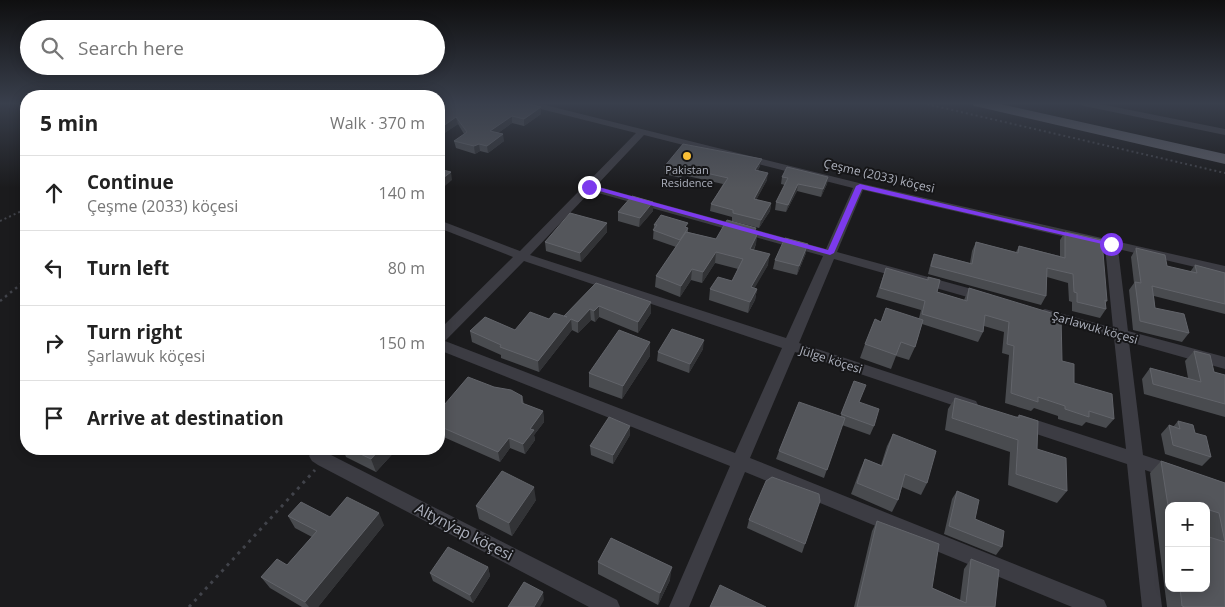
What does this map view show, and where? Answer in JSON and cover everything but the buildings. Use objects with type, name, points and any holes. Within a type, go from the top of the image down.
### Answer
[{"type":"main road","points":[[1103,131],[1225,159]]},
{"type":"main road","points":[[1150,131],[1225,148]]},
{"type":"street","name":"Çeşme (2033) köçesi","points":[[642,132],[860,186],[1225,270]]},
{"type":"street","points":[[445,332],[642,132]]},
{"type":"street","points":[[679,607],[860,186]]},
{"type":"street","points":[[589,187],[999,301]]},
{"type":"street","name":"Jülge köçesi","points":[[445,226],[522,256],[985,410]]},
{"type":"street","points":[[1111,244],[1152,607]]},
{"type":"street","name":"Şarlawuk köçesi","points":[[1037,311],[1225,363]]},
{"type":"street","points":[[445,346],[740,462],[1097,607]]},
{"type":"street","points":[[1004,416],[1189,476]]},
{"type":"street","name":"Altynýap köçesi","points":[[323,455],[610,607]]},
{"type":"path","points":[[1045,131],[1225,173]]},
{"type":"path","points":[[0,221],[20,211]]},
{"type":"path","points":[[0,301],[20,285]]},
{"type":"path","points":[[189,607],[323,455]]},
{"type":"place","name":"Pakistan Residence","points":[[687,156]]},
{"type":"route","points":[[589,187],[830,253],[860,186],[1111,244]]}]
